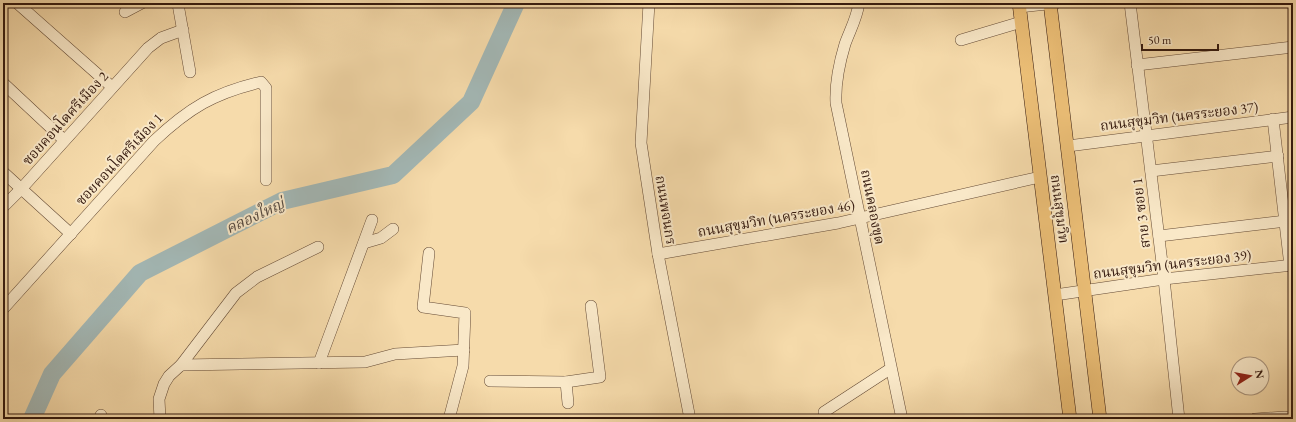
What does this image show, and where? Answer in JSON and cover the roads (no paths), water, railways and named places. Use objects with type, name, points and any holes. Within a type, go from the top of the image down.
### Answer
[{"type":"main road","name":"ถนนสุขุมวิท","points":[[1052,3],[1100,419]]},
{"type":"main road","name":"ถนนสุขุมวิท","points":[[1019,5],[1070,419]]},
{"type":"street","points":[[17,3],[112,87]]},
{"type":"street","points":[[125,12],[142,3]]},
{"type":"street","name":"ถนนพจนกร","points":[[649,3],[642,143],[658,254],[690,419]]},
{"type":"street","name":"ถนนคลองขุด","points":[[859,3],[842,57],[836,90],[836,103],[890,369],[902,419]]},
{"type":"street","points":[[1019,5],[1052,3]]},
{"type":"street","name":"สาย 3 ซอย 1","points":[[1130,3],[1159,236],[1179,419]]},
{"type":"street","points":[[178,4],[184,30],[190,72]]},
{"type":"street","points":[[961,40],[1021,22]]},
{"type":"street","name":"ซอยคอนโดศรีเมือง 2","points":[[3,207],[22,188],[148,48],[161,38],[184,30]]},
{"type":"street","points":[[1137,65],[1293,47]]},
{"type":"street","name":"ซอยคอนโดศรีเมือง 1","points":[[3,309],[154,141],[173,123],[191,109],[209,99],[232,89],[260,82],[266,88],[266,180]]},
{"type":"street","points":[[3,83],[64,140]]},
{"type":"street","name":"ถนนสุขุมวิท (นครระยอง 37)","points":[[1068,146],[1293,117]]},
{"type":"street","points":[[1273,119],[1291,265]]},
{"type":"street","points":[[1151,171],[1278,156]]},
{"type":"street","points":[[3,172],[71,234]]},
{"type":"street","name":"ถนนสุขุมวิท (นครระยอง 46)","points":[[658,254],[860,218],[1040,177]]},
{"type":"street","points":[[319,363],[372,220]]},
{"type":"street","points":[[1159,236],[1286,221]]},
{"type":"street","points":[[364,243],[381,238],[393,229]]},
{"type":"street","points":[[160,419],[159,400],[164,384],[169,376],[182,365],[236,293],[257,277],[318,247]]},
{"type":"street","points":[[429,253],[423,307],[465,313],[463,366],[449,419]]},
{"type":"street","name":"ถนนสุขุมวิท (นครระยอง 39)","points":[[1055,295],[1164,279],[1291,265]]},
{"type":"street","points":[[490,381],[566,382],[600,377],[590,306]]},
{"type":"street","points":[[182,365],[372,361],[395,354],[464,350]]},
{"type":"street","points":[[824,412],[890,369]]},
{"type":"street","points":[[566,382],[568,403]]},
{"type":"street","points":[[1255,419],[1286,416]]},
{"type":"waterway","name":"คลองใหญ่","points":[[32,419],[52,374],[140,273],[282,201],[393,175],[471,102],[516,3]]}]
